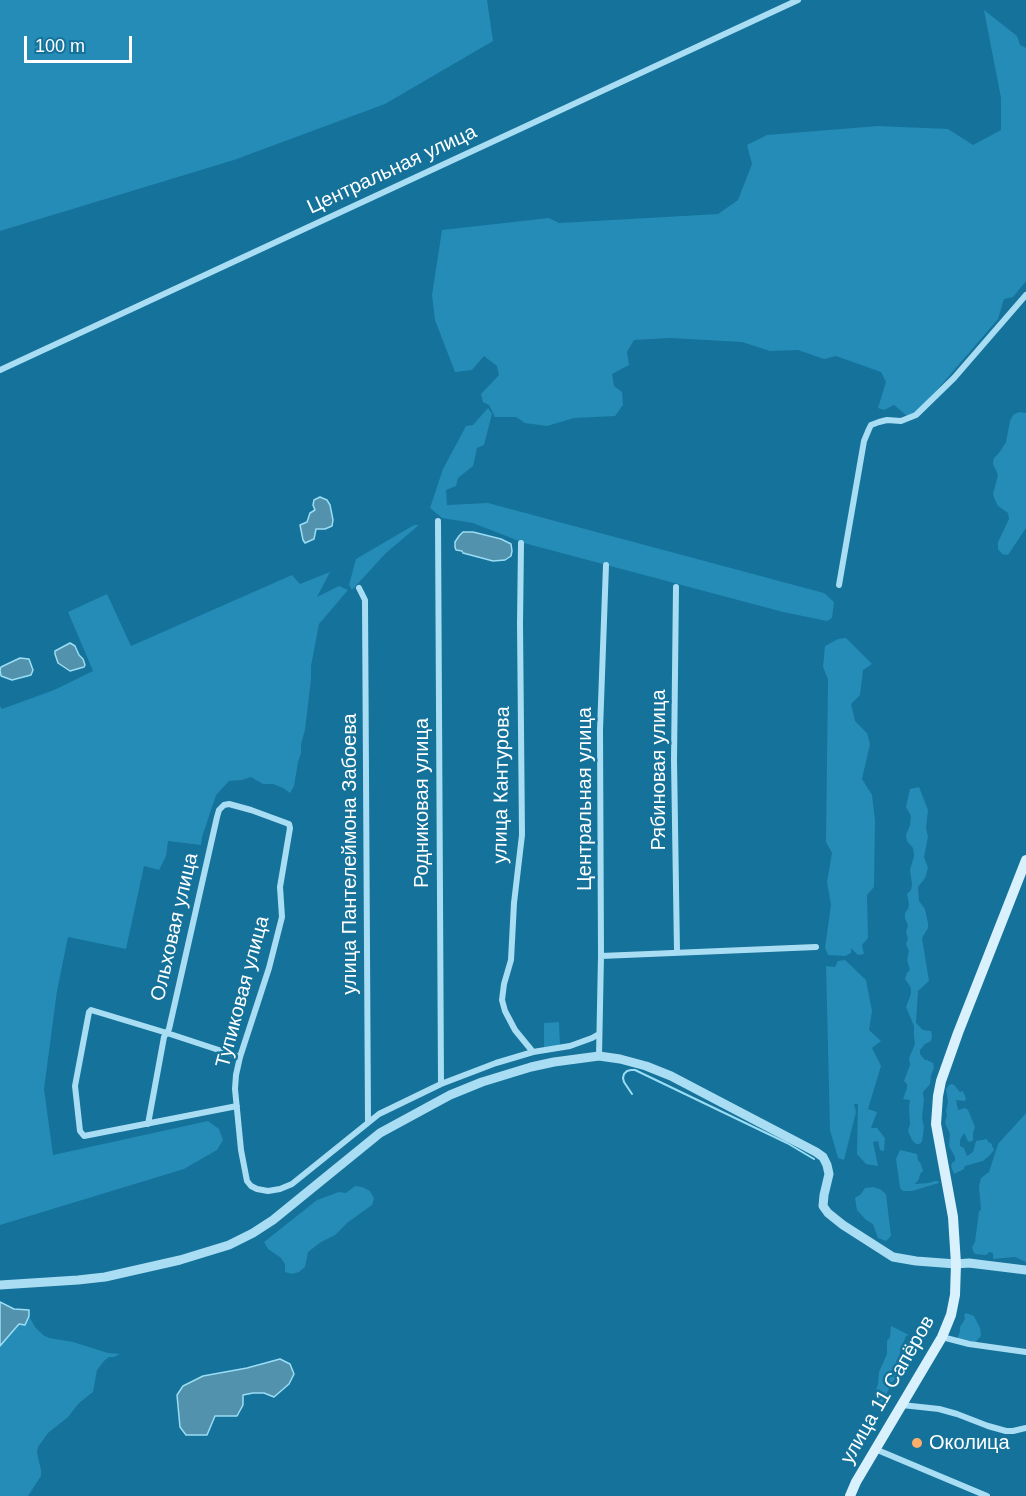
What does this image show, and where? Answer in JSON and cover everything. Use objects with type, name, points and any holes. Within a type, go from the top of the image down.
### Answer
[{"type":"main road","name":"улица 11 Сапёров","points":[[848,1496],[942,1337],[954,1305],[957,1264],[953,1217],[936,1124],[938,1096],[958,1034],[1026,860]]},
{"type":"street","name":"Центральная улица","points":[[0,370],[798,0]]},
{"type":"street","points":[[839,585],[868,429],[879,422],[901,421],[916,415],[954,378],[1026,296]]},
{"type":"street","name":"Родниковая улица","points":[[438,521],[441,1084]]},
{"type":"street","name":"улица Кантурова","points":[[522,543],[520,634],[522,835],[514,903],[511,960],[502,1000],[515,1030],[533,1052]]},
{"type":"street","name":"Центральная улица","points":[[599,1056],[600,729],[606,565]]},
{"type":"street","name":"Рябиновая улица","points":[[676,587],[674,760],[677,952]]},
{"type":"street","name":"улица Пантелеймона Забоева","points":[[359,588],[365,600],[368,1122]]},
{"type":"street","name":"Ольховая улица","points":[[147,1124],[164,1037],[169,1029],[219,810],[229,804],[289,824]]},
{"type":"street","name":"Тупиковая улица","points":[[289,824],[290,836],[280,887],[282,917],[269,968],[237,1065],[235,1083],[241,1150],[247,1181],[257,1189],[268,1191],[292,1184],[368,1122]]},
{"type":"street","points":[[601,956],[816,947]]},
{"type":"street","points":[[237,1106],[84,1136],[80,1131],[75,1081],[91,1010],[240,1057]]},
{"type":"street","points":[[368,1122],[408,1098],[496,1063],[533,1052],[570,1047],[599,1034]]},
{"type":"street","points":[[0,1285],[105,1277],[180,1260],[229,1245],[273,1220],[380,1133],[450,1095],[482,1082],[531,1067],[599,1056],[646,1066],[671,1077],[816,1152],[823,1157],[829,1174],[823,1206],[828,1213],[893,1257],[1026,1270]]},
{"type":"street","points":[[942,1337],[969,1344],[1026,1352]]},
{"type":"street","points":[[901,1405],[930,1407],[1006,1431],[1026,1428]]},
{"type":"street","points":[[875,1449],[987,1496]]},
{"type":"shaded area","points":[[0,0],[487,0],[493,41],[385,104],[234,160],[0,231]]},
{"type":"shaded area","points":[[984,10],[1017,36],[1020,45],[1026,48],[1026,281],[1013,297],[1004,299],[998,319],[918,412],[907,416],[894,405],[884,410],[878,408],[886,382],[881,372],[836,356],[824,359],[798,350],[770,351],[742,342],[670,338],[634,340],[627,352],[629,365],[612,374],[614,386],[622,392],[623,405],[615,416],[574,418],[547,426],[525,423],[516,417],[495,417],[489,405],[483,402],[481,394],[499,375],[497,366],[484,356],[472,370],[455,372],[435,320],[432,295],[442,230],[549,218],[559,223],[718,214],[738,200],[752,164],[747,145],[767,135],[878,126],[948,129],[973,145],[1001,130],[1001,98]]},
{"type":"shaded area","points":[[488,408],[492,414],[484,445],[477,448],[473,466],[458,478],[456,486],[446,490],[447,505],[488,503],[824,593],[834,602],[832,618],[827,621],[783,612],[524,543],[473,523],[442,518],[430,508],[443,469],[466,426],[473,425]]},
{"type":"shaded area","points":[[1019,412],[1026,413],[1026,528],[1008,555],[1002,554],[998,549],[998,542],[1009,519],[1008,513],[998,506],[993,494],[998,475],[993,464],[994,458],[1006,442],[1013,415]]},
{"type":"shaded area","points":[[320,497],[327,500],[330,505],[332,526],[316,529],[314,539],[305,543],[300,525],[307,522],[310,513],[315,510],[314,500]]},
{"type":"shaded area","points":[[414,525],[419,525],[386,553],[352,590],[349,585],[356,559]]},
{"type":"shaded area","points":[[463,532],[473,532],[501,539],[511,544],[511,556],[505,560],[493,561],[456,550],[455,542]]},
{"type":"shaded area","points":[[330,572],[317,597],[339,586],[348,590],[319,624],[311,666],[305,730],[294,786],[290,793],[283,788],[273,784],[263,784],[251,777],[229,781],[216,795],[201,845],[168,841],[166,856],[159,870],[144,866],[126,949],[68,937],[57,991],[44,1089],[53,1155],[208,1121],[219,1129],[223,1140],[217,1150],[184,1169],[0,1225],[0,706],[2,709],[54,690],[93,671],[68,612],[107,594],[131,646],[292,575],[300,584]]},
{"type":"shaded area","points":[[846,638],[872,664],[863,670],[860,695],[851,704],[855,721],[867,733],[870,744],[862,779],[872,795],[875,820],[874,887],[867,895],[868,938],[862,945],[864,954],[858,955],[851,948],[851,953],[845,956],[828,955],[825,948],[831,905],[827,882],[832,853],[826,842],[828,679],[823,667],[825,646],[838,639]]},
{"type":"shaded area","points":[[70,643],[75,646],[85,665],[70,671],[58,663],[55,651]]},
{"type":"shaded area","points":[[20,658],[29,659],[33,670],[31,675],[12,680],[1,676],[1,667]]},
{"type":"shaded area","points":[[919,787],[928,810],[926,828],[928,837],[924,857],[928,868],[925,878],[918,887],[919,901],[925,909],[928,923],[928,928],[922,938],[929,981],[918,991],[916,1023],[923,1030],[931,1031],[931,1041],[925,1044],[920,1054],[925,1060],[933,1063],[934,1068],[930,1084],[923,1092],[922,1142],[916,1144],[908,1131],[910,1100],[903,1099],[907,1088],[904,1081],[910,1065],[909,1058],[915,1044],[914,1026],[906,1007],[911,988],[905,979],[910,970],[907,960],[909,951],[906,944],[908,939],[906,931],[908,926],[905,913],[909,904],[907,894],[911,890],[910,870],[914,856],[913,848],[907,841],[906,835],[911,816],[906,807],[910,789]]},
{"type":"shaded area","points":[[845,960],[866,980],[872,1011],[869,1030],[881,1041],[872,1048],[881,1066],[868,1109],[877,1112],[871,1128],[877,1128],[885,1138],[884,1151],[880,1150],[878,1141],[873,1142],[878,1166],[866,1164],[857,1154],[858,1104],[854,1104],[856,1112],[844,1160],[838,1158],[830,1130],[826,966],[835,967],[838,961]]},
{"type":"shaded area","points":[[559,1022],[560,1046],[544,1048],[544,1023]]},
{"type":"shaded area","points":[[951,1084],[960,1092],[963,1091],[966,1099],[965,1101],[956,1100],[958,1110],[965,1108],[968,1110],[975,1127],[973,1140],[968,1141],[964,1133],[960,1146],[964,1148],[967,1156],[973,1152],[976,1141],[987,1139],[994,1150],[983,1161],[965,1166],[964,1169],[954,1174],[951,1166],[955,1157],[949,1146],[950,1134],[945,1123],[948,1102],[946,1090]]},
{"type":"shaded area","points":[[1026,1113],[1026,1262],[1015,1257],[993,1259],[993,1253],[989,1252],[985,1255],[975,1254],[972,1247],[981,1210],[979,1186],[981,1178],[989,1172],[998,1144]]},
{"type":"shaded area","points":[[900,1150],[917,1154],[923,1171],[915,1184],[934,1181],[939,1183],[912,1191],[903,1191],[900,1188],[896,1159]]},
{"type":"shaded area","points":[[355,1186],[370,1191],[374,1198],[372,1205],[335,1235],[308,1252],[305,1267],[299,1272],[292,1274],[285,1272],[285,1264],[281,1258],[268,1249],[264,1242],[317,1200],[339,1192],[346,1193]]},
{"type":"shaded area","points":[[873,1187],[886,1194],[891,1236],[886,1241],[878,1238],[873,1224],[857,1210],[855,1198],[865,1188]]},
{"type":"shaded area","points":[[0,1302],[14,1309],[29,1310],[29,1316],[25,1325],[19,1324],[0,1346]]},
{"type":"shaded area","points":[[966,1313],[974,1316],[980,1328],[981,1336],[976,1344],[958,1342],[960,1327]]},
{"type":"shaded area","points":[[29,1316],[35,1327],[49,1338],[120,1354],[104,1361],[97,1370],[93,1392],[48,1433],[38,1447],[41,1476],[28,1496],[0,1496],[0,1346],[20,1323],[25,1325]]},
{"type":"shaded area","points":[[891,1326],[909,1335],[906,1336],[901,1349],[897,1377],[892,1382],[886,1400],[881,1406],[877,1405],[874,1394],[879,1372],[887,1354],[887,1341],[890,1337]]},
{"type":"shaded area","points":[[280,1359],[290,1364],[294,1374],[289,1384],[274,1397],[264,1393],[243,1395],[243,1405],[237,1416],[215,1416],[207,1435],[186,1435],[180,1427],[177,1395],[183,1386],[203,1376]]},
{"type":"waterway","points":[[632,1094],[623,1078],[627,1071],[635,1070],[787,1143],[814,1159]]},
{"type":"place","name":"Околица","points":[[917,1443]]}]
